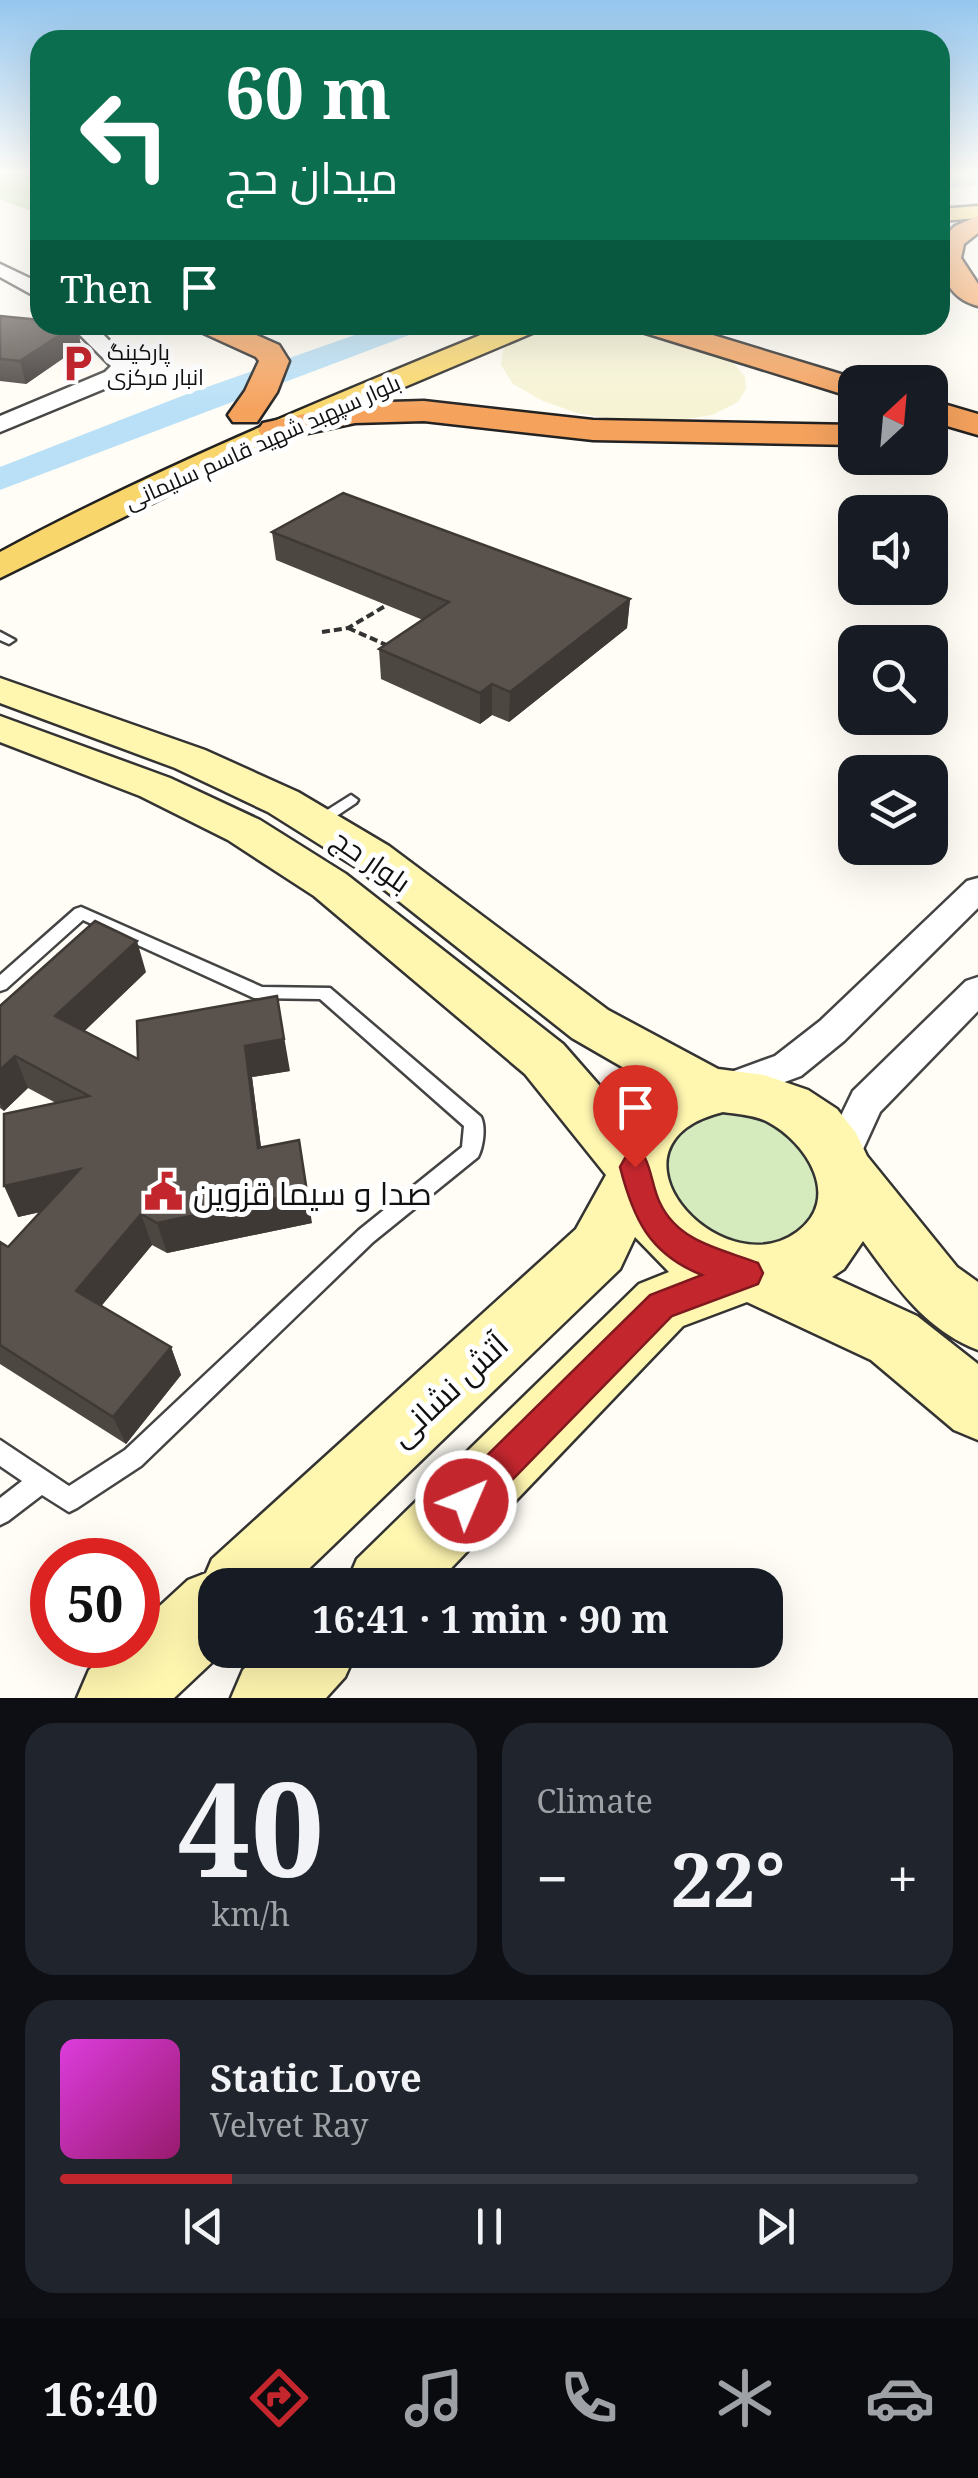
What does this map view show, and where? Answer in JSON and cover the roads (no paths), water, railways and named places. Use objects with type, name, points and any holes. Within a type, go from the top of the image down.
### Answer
[{"type":"highway","points":[[950,270],[978,298]]},
{"type":"highway","points":[[233,335],[268,350],[274,361],[260,412],[404,411],[481,415],[593,430],[838,435]]},
{"type":"highway","points":[[688,335],[838,374]]},
{"type":"highway","points":[[736,335],[838,371]]},
{"type":"highway","points":[[948,396],[978,405]]},
{"type":"highway","points":[[948,416],[978,425]]},
{"type":"highway","points":[[948,441],[978,445]]},
{"type":"main road","name":"بلوار سپهبد شهید قاسم سلیمانی","points":[[35,513],[260,412],[452,335]]},
{"type":"main road","name":"بلوار سپهبد شهید قاسم سلیمانی","points":[[0,567],[82,522],[260,412],[497,335]]},
{"type":"main road","name":"بلوار حج","points":[[0,690],[334,811],[373,857],[590,1024],[717,1090]]},
{"type":"main road","name":"بلوار حج","points":[[0,728],[155,787],[244,830],[330,885],[544,1059],[635,1172]]},
{"type":"main road","points":[[978,1320],[935,1288],[820,1129],[791,1107],[757,1094],[717,1090],[681,1099],[657,1116],[641,1139],[635,1172],[646,1210],[671,1240],[706,1262],[754,1274],[894,1338],[978,1406]]},
{"type":"main road","points":[[400,1568],[661,1305],[754,1274],[802,1265],[834,1242],[849,1209],[843,1165]]},
{"type":"main road","name":"آتش نشانی","points":[[256,1568],[598,1250],[635,1172]]},
{"type":"main road","points":[[117,1698],[198,1623]]},
{"type":"main road","points":[[270,1698],[300,1668]]},
{"type":"street","points":[[0,270],[30,285]]},
{"type":"street","points":[[0,425],[112,377],[123,366],[93,335]]},
{"type":"street","points":[[16,393],[63,398]]},
{"type":"street","points":[[717,1090],[788,1066],[832,1031],[978,890]]},
{"type":"street","points":[[843,1165],[866,1102],[978,990]]},
{"type":"lane","points":[[0,985],[81,914],[260,993],[324,993],[474,1123],[471,1152],[366,1236],[132,1458],[69,1500],[0,1452]]},
{"type":"lane","points":[[0,1513],[41,1481]]},
{"type":"waterway","points":[[0,479],[198,401],[382,335]]},
{"type":"place","name":"پارکینگ انبار مرکزی","points":[[77,364]]},
{"type":"place","name":"صدا و سیما قزوین","points":[[163,1192]]}]
